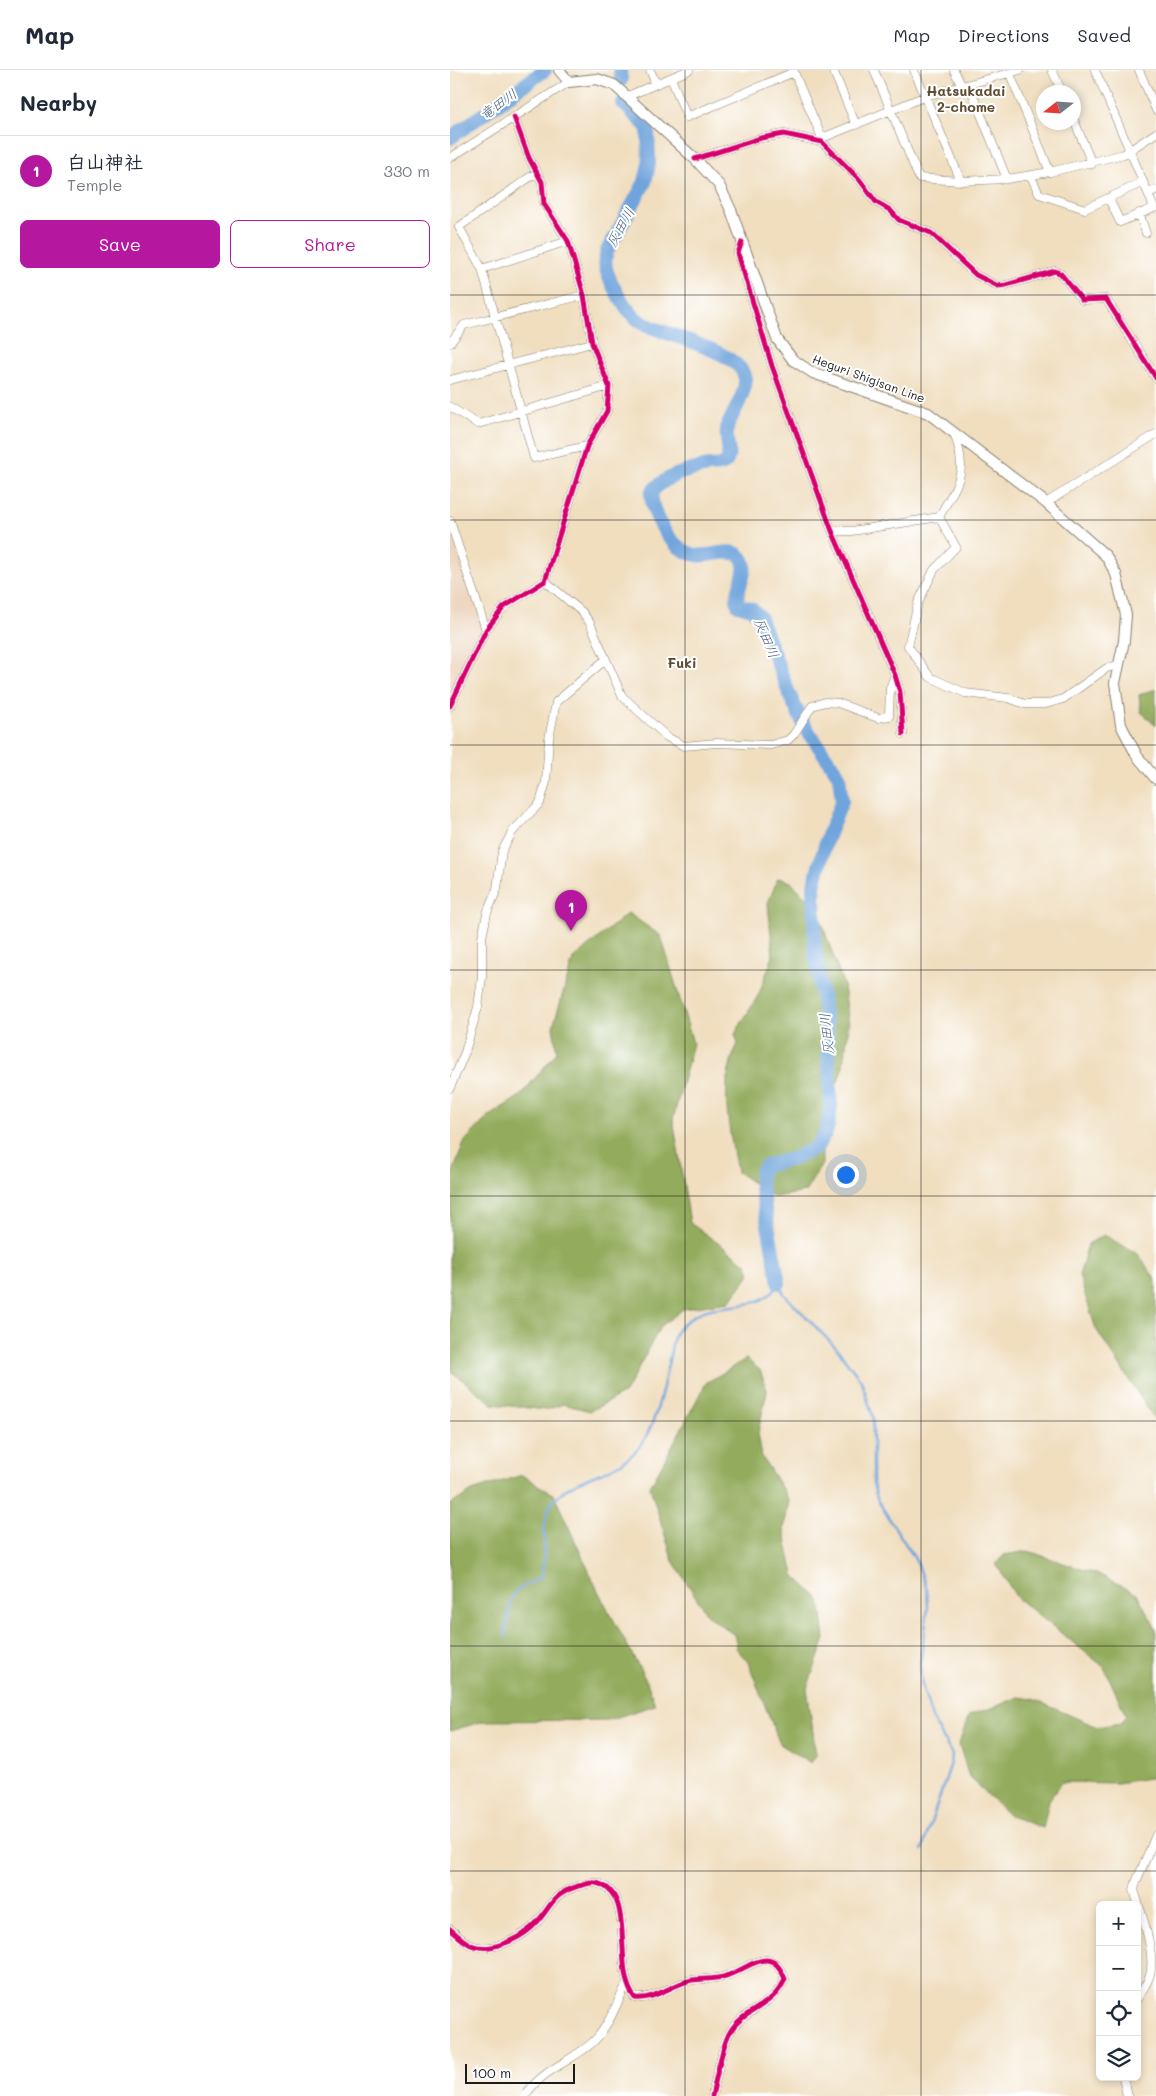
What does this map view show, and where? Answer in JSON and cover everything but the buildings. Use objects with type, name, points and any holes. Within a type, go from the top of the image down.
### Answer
[{"type":"main road","points":[[560,70],[569,82]]},
{"type":"main road","name":"Heguri Shigisan Line","points":[[569,82],[590,79],[604,81],[628,96],[695,158],[719,185],[731,210],[777,339],[793,360],[813,373],[928,413],[1046,503],[1106,556],[1116,574],[1126,615],[1124,640],[1115,683],[1121,725],[1137,756],[1156,779]]},
{"type":"street","points":[[650,70],[656,84]]},
{"type":"street","points":[[628,96],[689,70]]},
{"type":"street","points":[[833,70],[856,124]]},
{"type":"street","points":[[874,70],[919,178],[961,182],[1031,176],[1092,164],[1130,151],[1156,133]]},
{"type":"street","points":[[914,70],[961,182]]},
{"type":"street","points":[[954,70],[965,86],[1007,179]]},
{"type":"street","points":[[695,158],[761,138],[784,134],[822,140],[926,96],[1020,70]]},
{"type":"street","points":[[1052,70],[1059,85]]},
{"type":"street","points":[[1095,70],[1143,182],[1152,191],[1154,208],[1120,222],[1109,199]]},
{"type":"street","points":[[1139,70],[1156,110]]},
{"type":"street","points":[[670,78],[687,117],[794,71],[822,140],[859,179],[876,202],[890,210],[899,220],[931,233],[976,275],[998,286],[1055,271],[1061,274],[1082,300],[1106,299],[1156,378]]},
{"type":"street","points":[[1010,74],[1050,172]]},
{"type":"street","points":[[450,158],[569,82]]},
{"type":"street","points":[[450,706],[486,630],[504,607],[545,581],[587,446],[607,411],[609,386],[592,343],[584,295],[568,241],[544,204],[542,182],[529,158],[514,117]]},
{"type":"street","points":[[1078,130],[1092,164]]},
{"type":"street","points":[[537,172],[459,227],[482,269],[534,458],[587,446]]},
{"type":"street","points":[[1031,176],[1039,194],[1085,209],[1143,182]]},
{"type":"street","points":[[1140,213],[1146,233]]},
{"type":"street","points":[[482,269],[568,241]]},
{"type":"street","points":[[742,242],[738,253],[761,330],[832,532],[895,675],[900,692],[903,734]]},
{"type":"street","points":[[450,343],[464,325],[584,295]]},
{"type":"street","points":[[450,380],[592,343]]},
{"type":"street","points":[[450,407],[478,424],[609,386]]},
{"type":"street","points":[[939,517],[961,475],[961,452],[954,432]]},
{"type":"street","points":[[1046,503],[1156,434]]},
{"type":"street","points":[[832,532],[852,531],[939,517]]},
{"type":"street","points":[[939,517],[956,547],[934,570],[930,578],[918,603],[908,646],[930,676],[965,693],[1008,698],[1025,704],[1046,704],[1063,699],[1107,668],[1118,665]]},
{"type":"street","points":[[450,521],[486,630]]},
{"type":"street","points":[[545,581],[582,612],[590,622],[622,696],[667,737],[684,746],[716,743],[771,745],[794,734],[812,706],[825,702],[838,704],[878,718],[889,716],[890,688],[895,675]]},
{"type":"street","points":[[450,1088],[465,1052],[478,1006],[482,978],[482,938],[487,913],[497,889],[502,851],[513,832],[540,803],[546,782],[549,739],[556,702],[605,660]]},
{"type":"street","points":[[1141,1993],[1151,1973],[1149,1944],[1134,1890],[1156,1835]]},
{"type":"street","points":[[450,1929],[470,1944],[487,1947],[510,1941],[532,1928],[556,1896],[564,1890],[594,1883],[607,1886],[618,1902],[626,1985],[635,1998],[642,1999],[694,1980],[714,1980],[732,1975],[749,1964],[764,1960],[774,1962],[781,1968],[785,1979],[776,1996],[742,2019],[730,2032],[712,2096]]},
{"type":"street","points":[[525,2096],[540,2077],[579,2054],[596,2040],[626,1985]]},
{"type":"street","points":[[1124,2081],[1127,2096]]},
{"type":"shaded area","points":[[450,527],[482,626],[474,648],[450,693]]},
{"type":"green space","points":[[1156,689],[1156,726],[1141,712],[1139,695]]},
{"type":"green space","points":[[778,878],[791,882],[816,907],[844,986],[849,1025],[843,1066],[822,1128],[822,1164],[805,1192],[774,1197],[737,1172],[727,1108],[727,1091],[728,1075],[738,1044],[735,1034],[759,994],[773,956],[768,903]]},
{"type":"green space","points":[[628,913],[661,936],[693,1043],[673,1119],[690,1223],[747,1264],[750,1274],[729,1302],[683,1309],[660,1327],[625,1393],[590,1411],[563,1404],[546,1410],[493,1404],[450,1370],[450,1192],[452,1175],[464,1142],[489,1116],[520,1096],[557,1052],[553,1027],[573,959]]},
{"type":"green space","points":[[1104,1235],[1138,1254],[1156,1280],[1156,1421],[1096,1329],[1079,1276],[1088,1244]]},
{"type":"green space","points":[[746,1359],[760,1370],[767,1390],[758,1433],[762,1457],[789,1500],[784,1530],[794,1575],[820,1600],[825,1639],[807,1688],[816,1755],[811,1763],[780,1744],[748,1662],[736,1648],[736,1636],[708,1616],[673,1561],[650,1487],[706,1383]]},
{"type":"green space","points":[[522,1475],[554,1495],[598,1591],[647,1682],[655,1705],[608,1720],[484,1721],[450,1731],[450,1505],[472,1491]]},
{"type":"green space","points":[[1028,1551],[1102,1576],[1137,1594],[1156,1629],[1156,1777],[1117,1783],[1062,1782],[1049,1800],[1043,1828],[1010,1816],[969,1777],[959,1744],[969,1715],[1018,1697],[1033,1699],[1097,1727],[1121,1723],[1126,1715],[1104,1667],[1017,1598],[996,1564],[1004,1555]]},
{"type":"waterway","name":"竜田川","points":[[450,138],[545,70]]},
{"type":"waterway","name":"灰田川","points":[[620,70],[621,80]]},
{"type":"waterway","name":"灰田川","points":[[623,103],[648,128],[649,164],[645,182],[607,251],[607,273],[618,296],[641,322],[717,352],[731,360],[741,369],[745,379],[742,396],[727,429],[729,454],[726,462],[722,465],[707,466],[682,473],[656,487],[651,493],[655,512],[664,531],[671,540],[687,552],[696,555],[732,552],[741,557],[744,562],[744,574],[738,593],[738,605],[752,609],[759,616],[790,696],[804,725],[839,776],[842,801],[827,838],[814,885],[815,950],[827,1031],[831,1106],[827,1130],[817,1147],[795,1158],[765,1166],[760,1173],[761,1188],[779,1283]]},
{"type":"waterway","points":[[779,1283],[784,1294],[838,1350],[862,1382],[873,1417],[873,1484],[878,1501],[917,1562],[927,1590],[928,1607],[920,1664],[922,1685],[932,1718],[952,1755],[922,1850]]},
{"type":"waterway","points":[[505,1637],[511,1599],[516,1591],[541,1577],[544,1560],[545,1523],[550,1506],[558,1495],[569,1487],[623,1462],[634,1453],[644,1440],[656,1411],[673,1340],[678,1330],[686,1321],[699,1313],[711,1309],[749,1304],[760,1300],[770,1294],[779,1283]]},
{"type":"cycle path","points":[[450,706],[486,630],[504,607],[545,581],[587,446],[607,411],[609,386],[592,343],[584,295],[568,241],[544,204],[542,182],[529,158],[514,117]]},
{"type":"cycle path","points":[[695,159],[761,138],[784,134],[822,142],[859,179],[876,202],[890,210],[899,220],[931,233],[976,275],[998,286],[1055,271],[1061,274],[1082,300],[1106,299],[1156,378]]},
{"type":"cycle path","points":[[742,242],[738,253],[772,366],[832,531],[895,675],[900,692],[903,734]]},
{"type":"cycle path","points":[[450,1929],[471,1945],[486,1947],[502,1944],[511,1941],[531,1928],[561,1894],[578,1886],[596,1883],[609,1889],[616,1901],[620,1916],[628,1985],[635,1998],[650,1997],[692,1980],[722,1977],[759,1961],[773,1962],[785,1979],[780,1989],[773,1996],[743,2018],[730,2032],[722,2054],[712,2096]]},
{"type":"place","name":"白山神社","points":[[571,931]]},
{"type":"district","name":"Hatsukadai 2-chome","points":[[966,98]]},
{"type":"district","name":"Fuki","points":[[682,662]]}]
